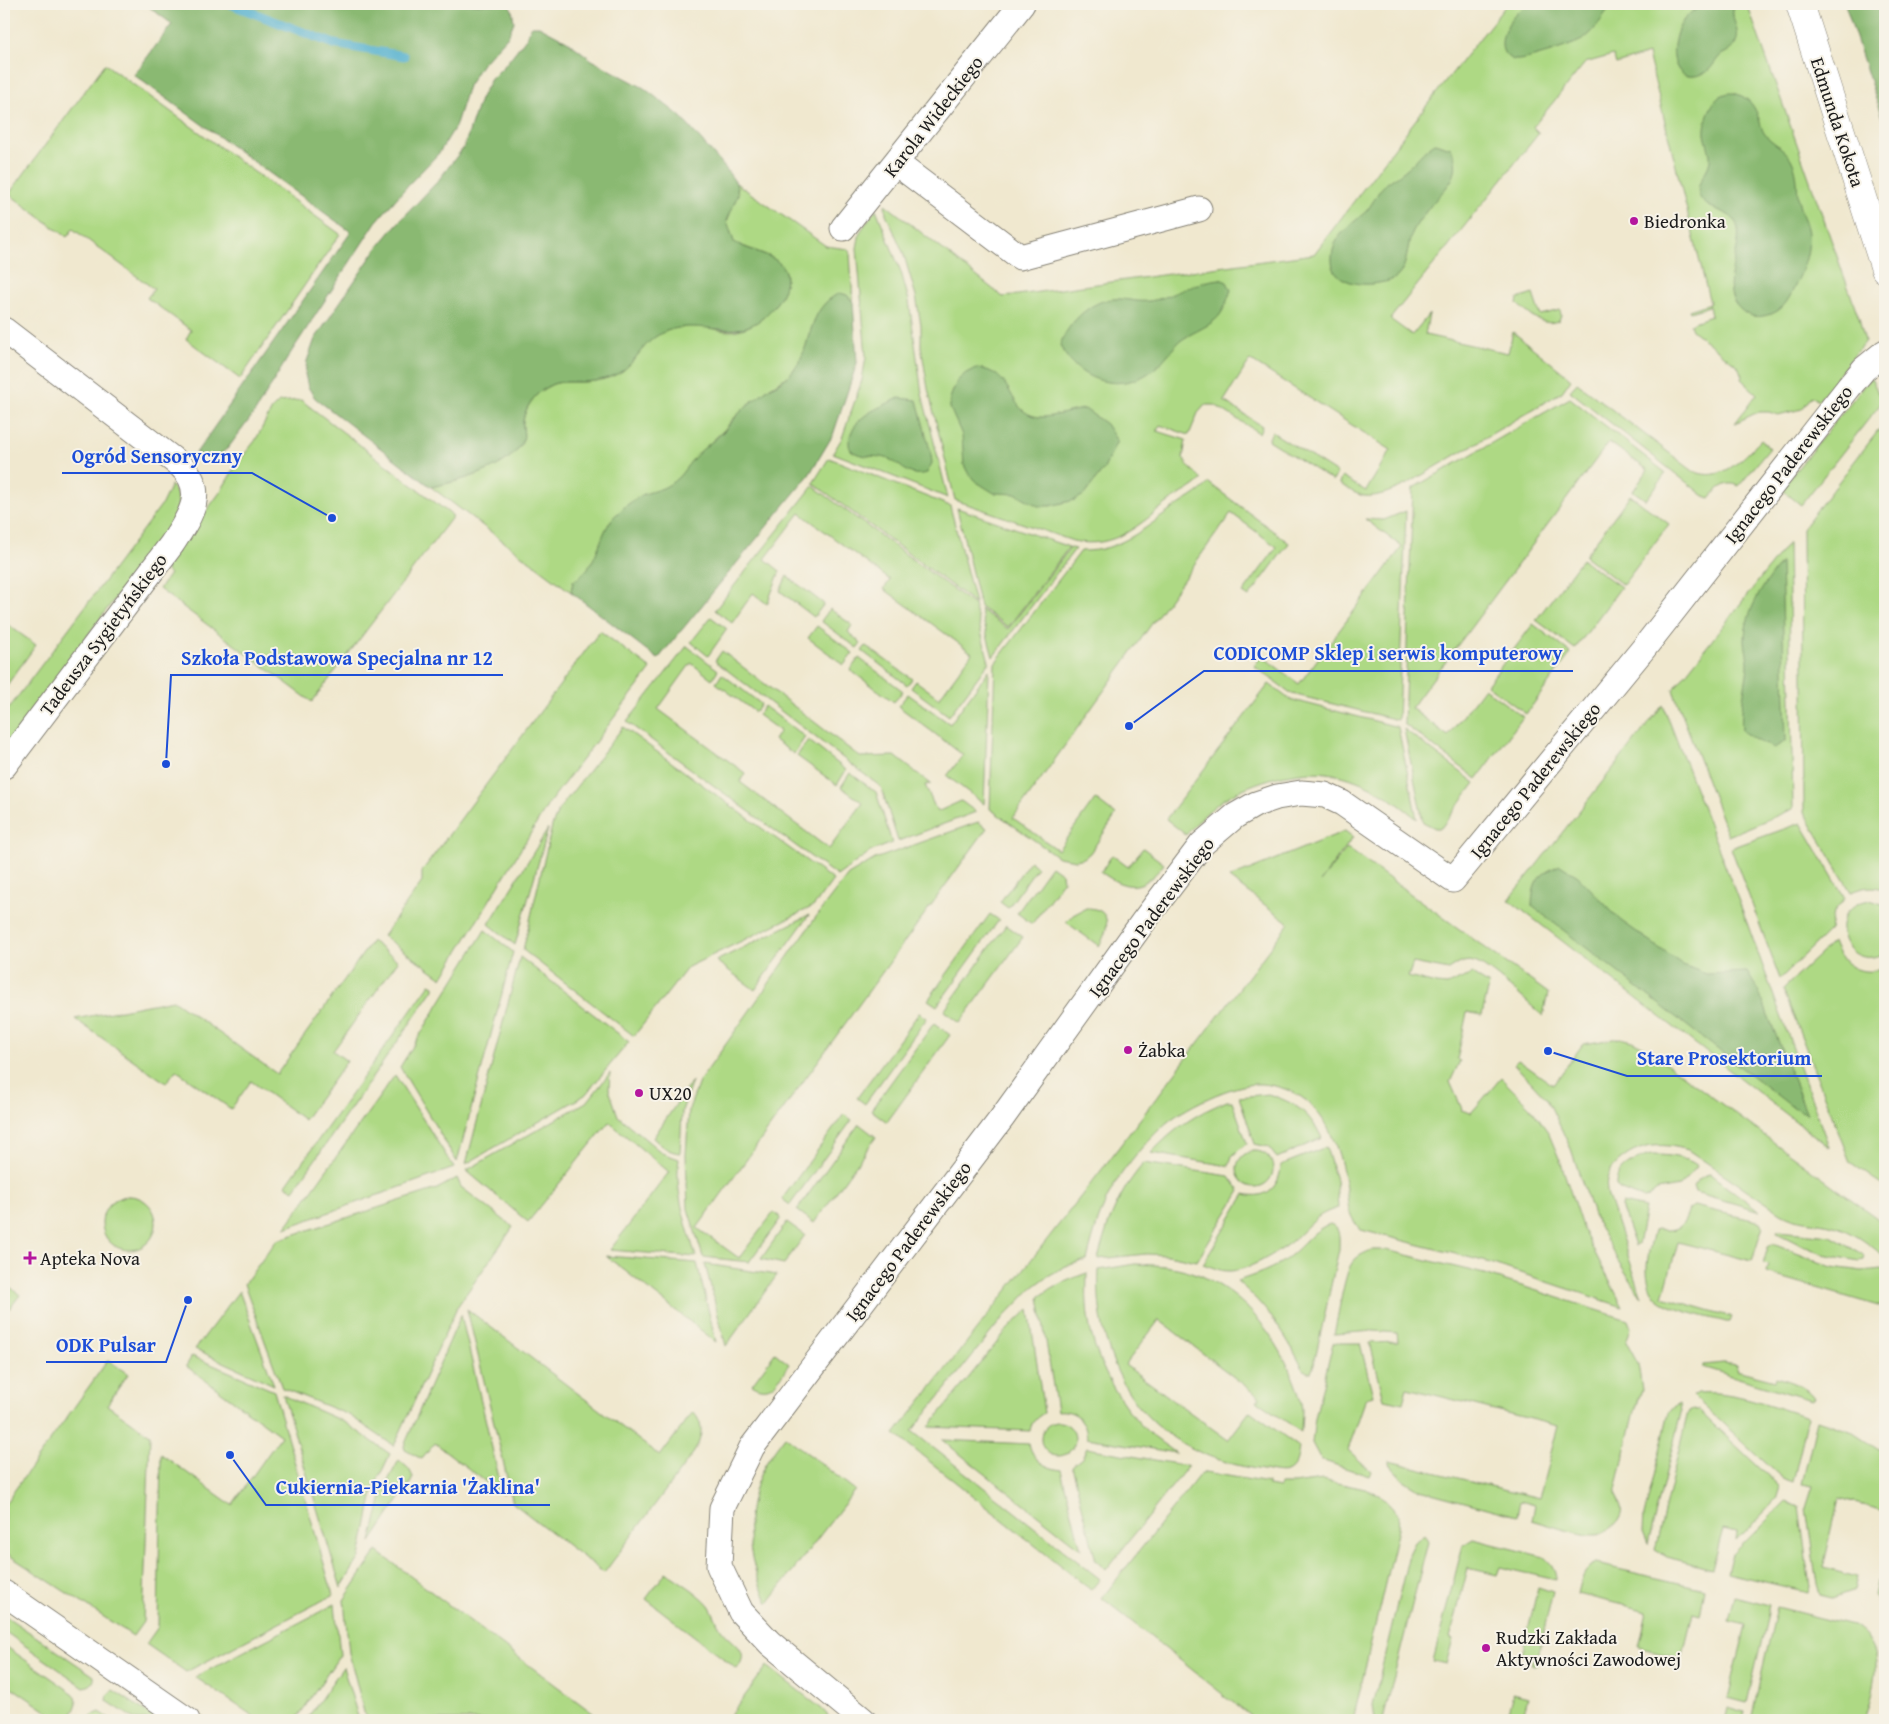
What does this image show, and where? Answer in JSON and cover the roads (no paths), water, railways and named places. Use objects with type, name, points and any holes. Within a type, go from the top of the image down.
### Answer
[{"type":"street","name":"Karola Wideckiego","points":[[843,228],[1022,4]]},
{"type":"street","name":"Edmunda Kokota","points":[[1800,4],[1881,239],[1885,269]]},
{"type":"street","points":[[896,163],[1020,257],[1199,209]]},
{"type":"street","name":"Tadeusza Sygietyńskiego","points":[[4,330],[180,465],[189,473],[193,482],[195,498],[193,510],[172,544],[4,766]]},
{"type":"street","name":"Ignacego Paderewskiego","points":[[863,1720],[770,1643],[741,1612],[719,1566],[722,1508],[752,1447],[1002,1118],[1143,922],[1202,844],[1236,816],[1256,804],[1277,797],[1301,793],[1325,795],[1342,803],[1453,880],[1644,648],[1849,387],[1864,369],[1885,352]]},
{"type":"street","points":[[4,1593],[187,1720]]},
{"type":"waterway","points":[[230,4],[334,44],[404,56]]},
{"type":"place","name":"Biedronka","points":[[1634,221]]},
{"type":"place","name":"Ogród Sensoryczny","points":[[332,518]]},
{"type":"place","name":"CODICOMP Sklep i serwis komputerowy","points":[[1129,726]]},
{"type":"place","name":"Szkoła Podstawowa Specjalna nr 12","points":[[166,764]]},
{"type":"place","name":"Żabka","points":[[1128,1050]]},
{"type":"place","name":"Stare Prosektorium","points":[[1548,1051]]},
{"type":"place","name":"UX20","points":[[639,1093]]},
{"type":"place","name":"Apteka Nova","points":[[30,1258]]},
{"type":"place","name":"ODK Pulsar","points":[[188,1300]]},
{"type":"place","name":"Cukiernia-Piekarnia 'Żaklina'","points":[[230,1455]]},
{"type":"place","name":"Rudzki Zakłada Aktywności Zawodowej","points":[[1486,1648]]}]
